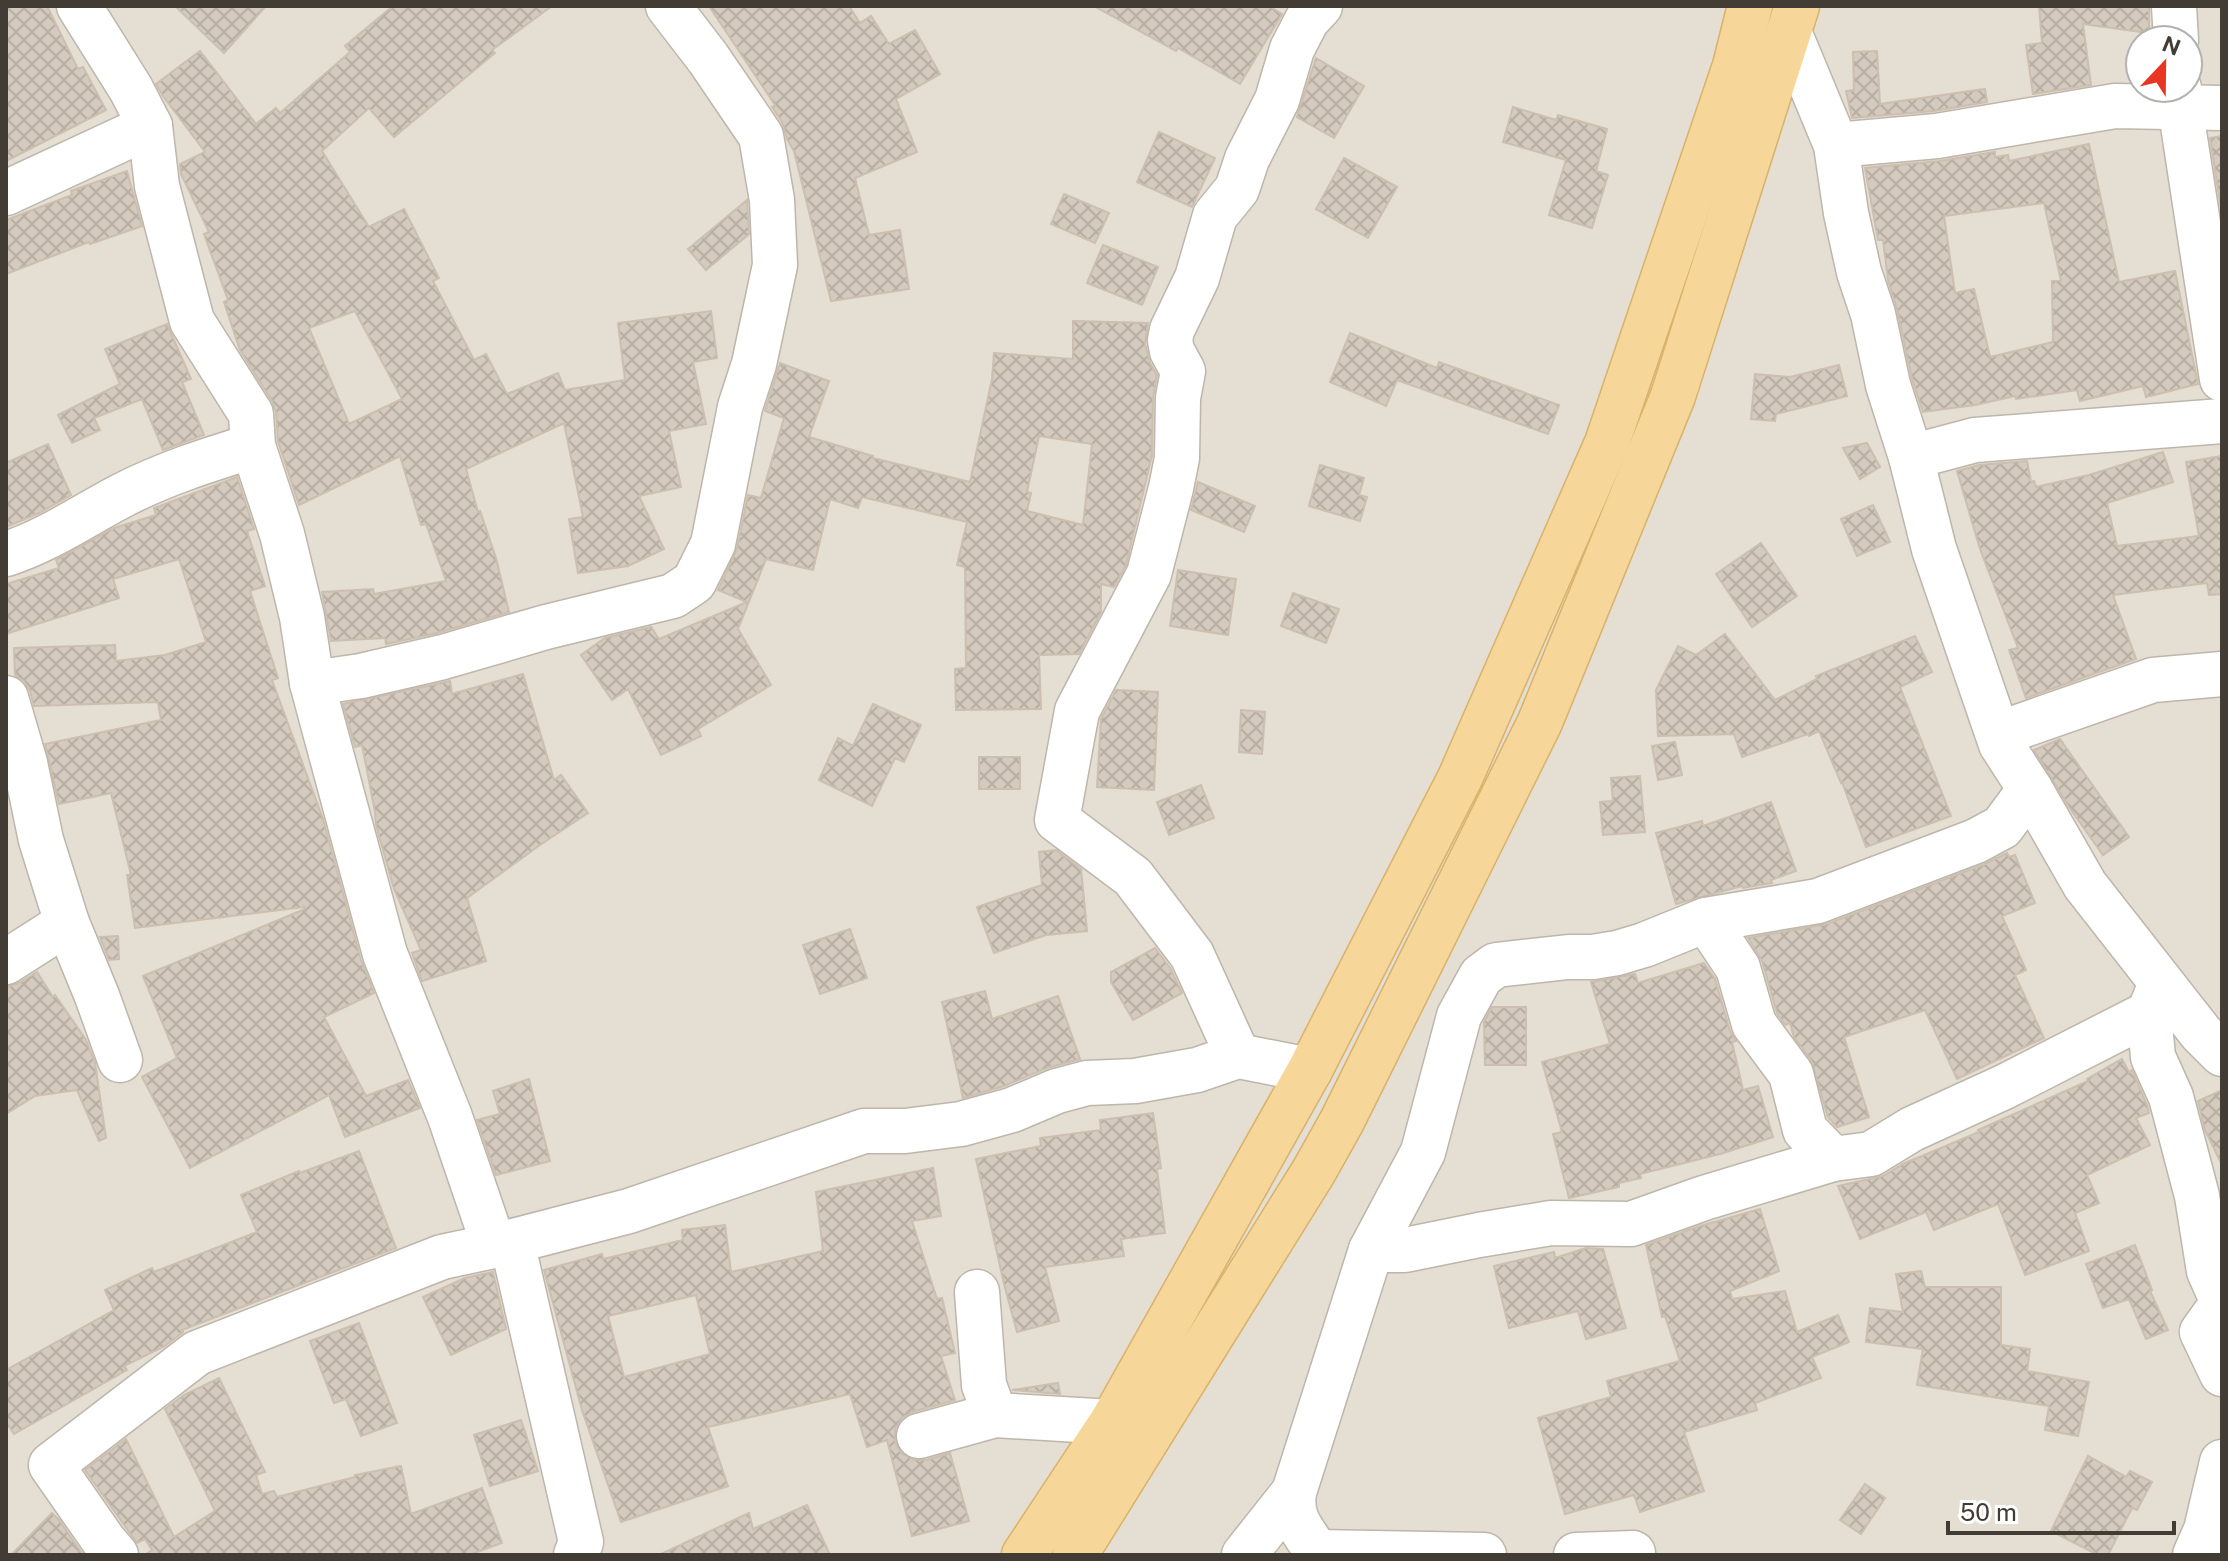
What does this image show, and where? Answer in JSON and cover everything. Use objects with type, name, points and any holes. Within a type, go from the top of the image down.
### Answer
[{"type":"main road","points":[[1024,1555],[1112,1422],[1310,1070],[1460,778],[1607,443],[1735,66],[1750,6]]},
{"type":"main road","points":[[1075,1555],[1342,1121],[1540,722],[1673,396],[1793,19]]},
{"type":"street","points":[[79,6],[131,89],[150,126],[157,186],[192,321],[251,414],[253,446],[282,534],[302,617],[312,683],[385,954],[450,1117],[494,1246],[629,1211],[864,1131],[905,1131],[961,1124],[1012,1110],[1057,1091],[1087,1083],[1166,1076],[1197,1070],[1238,1056],[1310,1070]]},
{"type":"street","points":[[312,683],[361,676],[443,657],[546,627],[673,596],[694,582],[713,544],[740,407],[754,364],[775,265],[772,200],[761,136],[668,6]]},
{"type":"street","points":[[1238,1056],[1192,955],[1133,877],[1057,820],[1077,711],[1149,574],[1171,488],[1177,458],[1178,398],[1183,371],[1172,351],[1172,330],[1197,278],[1215,216],[1237,189],[1247,159],[1277,100],[1292,49],[1307,20],[1320,6]]},
{"type":"street","points":[[1793,19],[1836,145],[1859,272],[1873,314],[1888,385],[1911,457],[1934,549],[2001,744],[2155,998],[2201,1033],[2222,1054]]},
{"type":"street","points":[[1836,145],[1937,136],[2115,106],[2147,104]]},
{"type":"street","points":[[2194,104],[2222,379]]},
{"type":"street","points":[[6,193],[150,126]]},
{"type":"street","points":[[1911,457],[1975,440],[2222,421]]},
{"type":"street","points":[[6,554],[165,476],[253,446]]},
{"type":"street","points":[[1998,734],[2153,680],[2222,674]]},
{"type":"street","points":[[6,698],[25,763],[41,840],[67,923],[120,1060]]},
{"type":"street","points":[[1484,1555],[1318,1554],[1303,1534],[1292,1506],[1371,1250],[1423,1152],[1459,1016],[1481,976],[1496,965],[1617,953],[1706,920],[1818,901],[1976,841],[2002,827],[2030,789]]},
{"type":"street","points":[[1706,920],[1738,968],[1754,1024],[1791,1074],[1805,1130],[1833,1159]]},
{"type":"street","points":[[6,962],[67,923]]},
{"type":"street","points":[[1371,1250],[1405,1250],[1551,1223],[1631,1224],[1833,1159],[1871,1154],[1912,1129],[2004,1087],[2155,998]]},
{"type":"street","points":[[2155,998],[2153,1057],[2171,1097],[2197,1196],[2209,1271],[2222,1302],[2202,1332],[2222,1374]]},
{"type":"street","points":[[512,1242],[583,1551]]},
{"type":"street","points":[[116,1555],[51,1465],[197,1353],[442,1257],[512,1242]]},
{"type":"street","points":[[977,1292],[984,1385],[995,1415]]},
{"type":"street","points":[[919,1436],[995,1415],[1112,1422]]},
{"type":"street","points":[[2195,1555],[2206,1530],[2222,1462]]},
{"type":"street","points":[[1244,1555],[1294,1492]]},
{"type":"street","points":[[1576,1555],[1633,1553]]},
{"type":"shaded area","points":[[6,6],[2222,6],[2222,1555],[6,1555]]},
{"type":"building","points":[[6,6],[47,6],[78,69],[83,67],[106,110],[6,161]]},
{"type":"building","points":[[175,6],[266,6],[224,53]]},
{"type":"building","points":[[393,6],[552,6],[492,50],[495,53],[394,137],[369,108],[322,151],[369,227],[404,209],[439,278],[433,281],[474,360],[486,354],[507,394],[558,373],[565,390],[625,380],[618,323],[711,311],[717,358],[693,362],[706,424],[669,431],[681,487],[639,496],[664,549],[628,566],[578,573],[569,519],[583,517],[564,423],[466,469],[496,558],[509,612],[386,644],[385,638],[331,641],[322,592],[373,589],[374,594],[446,581],[426,524],[421,525],[400,456],[299,505],[278,441],[276,412],[240,350],[224,302],[228,300],[204,234],[209,232],[181,174],[180,164],[205,152],[156,84],[200,51],[256,124],[276,108],[280,113],[350,52],[345,46]],"holes":[[[355,311],[402,399],[349,424],[309,328]]]},
{"type":"building","points":[[709,6],[849,6],[860,23],[871,16],[889,44],[915,30],[940,74],[896,99],[917,152],[855,178],[869,235],[900,230],[909,289],[831,301],[794,151],[772,107],[775,105]]},
{"type":"building","points":[[1094,6],[1269,6],[1282,14],[1240,84],[1178,48],[1176,51]]},
{"type":"building","points":[[2039,6],[2149,6],[2149,24],[2124,24],[2124,30],[2083,24],[2091,85],[2033,94],[2026,45],[2042,43]]},
{"type":"building","points":[[1877,51],[1880,104],[1985,89],[1987,102],[1934,111],[1852,118],[1846,91],[1854,90],[1853,52]]},
{"type":"building","points":[[1316,58],[1364,86],[1334,138],[1297,117]]},
{"type":"building","points":[[1513,107],[1556,120],[1558,115],[1607,129],[1596,171],[1608,175],[1592,228],[1549,215],[1566,160],[1503,142]]},
{"type":"building","points":[[1159,132],[1215,158],[1192,207],[1137,182]]},
{"type":"building","points":[[2222,136],[2222,215],[2210,138]]},
{"type":"building","points":[[2089,144],[2119,282],[2175,271],[2198,384],[2146,397],[2143,386],[2080,401],[2077,390],[2016,399],[2015,396],[1923,412],[1888,280],[1883,240],[1878,240],[1865,168],[1995,152],[1995,157],[2008,155],[2009,161]],"holes":[[[2044,203],[2061,281],[2052,281],[2053,342],[1990,357],[1974,289],[1955,293],[1944,216]]]},
{"type":"building","points":[[1344,158],[1397,187],[1368,238],[1316,209]]},
{"type":"building","points":[[127,171],[142,226],[89,242],[6,274],[6,220],[72,195],[71,191]]},
{"type":"building","points":[[1064,194],[1109,213],[1095,243],[1051,224]]},
{"type":"building","points":[[747,200],[749,234],[706,270],[688,249]]},
{"type":"building","points":[[1103,245],[1158,267],[1142,305],[1087,283]]},
{"type":"building","points":[[1073,321],[1148,323],[1145,344],[1157,375],[1153,398],[1152,455],[1126,565],[1114,587],[1101,584],[1101,612],[1079,654],[1039,655],[1041,709],[956,710],[955,669],[966,668],[965,567],[957,565],[967,522],[862,497],[858,508],[830,499],[813,570],[766,559],[738,629],[771,685],[698,729],[701,736],[661,755],[628,689],[612,700],[581,655],[605,638],[651,627],[659,639],[747,602],[718,590],[737,549],[748,495],[761,498],[784,418],[765,411],[780,363],[829,381],[809,437],[873,458],[970,482],[992,379],[994,353],[1073,359]],"holes":[[[1039,436],[1092,444],[1083,525],[1027,511],[1031,493],[1027,492]]]},
{"type":"building","points":[[167,324],[191,379],[182,382],[204,435],[163,450],[142,399],[94,418],[100,430],[72,443],[58,415],[120,384],[105,349]]},
{"type":"building","points":[[1350,333],[1437,368],[1439,362],[1559,405],[1548,434],[1397,380],[1386,406],[1330,382]]},
{"type":"building","points":[[1839,365],[1847,396],[1776,414],[1775,421],[1751,419],[1755,374],[1790,377]]},
{"type":"building","points":[[1867,443],[1880,467],[1860,479],[1843,448]]},
{"type":"building","points":[[48,444],[71,495],[6,527],[6,463]]},
{"type":"building","points":[[2163,452],[2173,482],[2107,503],[2117,546],[2199,536],[2186,462],[2222,456],[2222,594],[2209,595],[2207,583],[2113,595],[2136,659],[2026,698],[2009,650],[2018,648],[1980,549],[1957,471],[1979,465],[2027,461],[2031,482],[2034,481],[2036,487],[2089,475]]},
{"type":"building","points":[[1320,465],[1364,478],[1359,495],[1367,497],[1360,521],[1309,506]]},
{"type":"building","points":[[237,477],[254,529],[247,531],[265,586],[250,591],[278,678],[272,680],[323,819],[361,960],[374,993],[324,1017],[366,1096],[408,1080],[420,1108],[345,1137],[329,1095],[190,1168],[142,1077],[177,1058],[143,976],[305,909],[135,928],[127,875],[131,875],[111,793],[59,804],[45,744],[161,720],[158,702],[34,706],[24,681],[15,675],[14,648],[115,645],[116,661],[165,655],[206,642],[179,559],[113,579],[119,598],[6,634],[6,584],[59,568],[56,560],[114,528],[156,515],[154,508]]},
{"type":"building","points":[[1198,482],[1255,506],[1244,532],[1191,510]]},
{"type":"building","points":[[1873,505],[1890,542],[1857,556],[1841,519]]},
{"type":"building","points":[[1761,543],[1797,596],[1752,627],[1716,574]]},
{"type":"building","points":[[1178,570],[1236,579],[1228,635],[1170,626]]},
{"type":"building","points":[[1293,593],[1339,609],[1326,643],[1281,626]]},
{"type":"building","points":[[1725,634],[1775,700],[1817,679],[1816,676],[1915,636],[1932,672],[1900,687],[1951,816],[1866,847],[1819,731],[1742,757],[1734,734],[1658,736],[1656,690],[1678,646],[1696,655]]},
{"type":"building","points":[[523,674],[554,780],[561,775],[588,813],[467,898],[486,961],[422,981],[412,953],[421,950],[394,889],[376,825],[362,745],[355,747],[343,704],[450,681],[452,694]]},
{"type":"building","points":[[1116,690],[1158,692],[1154,790],[1097,787],[1101,719]]},
{"type":"building","points":[[873,704],[921,725],[904,762],[895,758],[872,806],[819,780],[838,738],[853,746]]},
{"type":"building","points":[[1241,710],[1265,712],[1262,754],[1239,752]]},
{"type":"building","points":[[2060,739],[2129,837],[2103,855],[2034,750]]},
{"type":"building","points":[[1675,742],[1682,775],[1658,780],[1652,746]]},
{"type":"building","points":[[979,757],[1020,757],[1020,789],[979,789]]},
{"type":"building","points":[[1640,776],[1645,832],[1603,835],[1600,802],[1613,801],[1611,778]]},
{"type":"building","points":[[1201,785],[1214,818],[1169,835],[1157,802]]},
{"type":"building","points":[[1771,802],[1796,871],[1771,880],[1772,883],[1742,886],[1676,904],[1656,833],[1702,821],[1703,826]]},
{"type":"building","points":[[1056,850],[1081,869],[1087,931],[1046,935],[994,953],[977,907],[1042,885],[1039,852]]},
{"type":"building","points":[[2007,853],[2009,857],[2015,855],[2035,903],[2002,916],[2026,970],[2015,975],[2044,1038],[1957,1079],[1925,1010],[1844,1037],[1869,1117],[1837,1127],[1828,1117],[1811,1060],[1794,1037],[1790,1023],[1785,1025],[1777,1013],[1762,961],[1748,938],[1827,924]]},
{"type":"building","points":[[850,929],[867,978],[820,994],[803,945]]},
{"type":"building","points":[[118,936],[119,959],[109,960],[100,937]]},
{"type":"building","points":[[1155,948],[1170,968],[1182,993],[1133,1020],[1111,982],[1111,972]]},
{"type":"building","points":[[1704,963],[1715,979],[1730,1031],[1736,1041],[1732,1042],[1743,1090],[1758,1086],[1773,1137],[1640,1174],[1641,1178],[1619,1183],[1619,1187],[1569,1198],[1553,1134],[1562,1132],[1542,1062],[1610,1044],[1591,982],[1635,974],[1638,983]]},
{"type":"building","points":[[37,972],[86,1040],[95,1063],[106,1138],[99,1141],[77,1090],[35,1096],[6,1114],[6,987]]},
{"type":"building","points":[[985,991],[992,1019],[1058,996],[1080,1059],[963,1098],[942,1002]]},
{"type":"building","points":[[1492,1007],[1526,1007],[1526,1065],[1485,1065],[1484,1022]]},
{"type":"building","points":[[2122,1059],[2129,1072],[2132,1070],[2147,1105],[2149,1113],[2136,1118],[2150,1145],[2087,1175],[2099,1203],[2075,1213],[2089,1251],[2025,1275],[1998,1204],[1934,1230],[1926,1212],[1860,1239],[1838,1186],[1883,1176],[1903,1164],[2088,1081]]},
{"type":"building","points":[[529,1079],[550,1161],[496,1175],[477,1120],[500,1114],[493,1091]]},
{"type":"building","points":[[2222,1090],[2222,1165],[2205,1130],[2198,1101]]},
{"type":"building","points":[[1153,1113],[1161,1168],[1157,1169],[1165,1233],[1121,1239],[1124,1256],[1045,1267],[1059,1321],[1017,1332],[976,1159],[1041,1146],[1040,1138],[1101,1130],[1100,1120]]},
{"type":"building","points":[[359,1151],[396,1248],[182,1330],[165,1346],[124,1366],[127,1370],[14,1434],[6,1422],[6,1370],[114,1310],[105,1290],[152,1268],[154,1272],[257,1232],[241,1195]]},
{"type":"building","points":[[933,1168],[941,1216],[912,1221],[937,1299],[942,1298],[955,1353],[941,1356],[955,1400],[912,1412],[902,1418],[895,1429],[895,1442],[901,1453],[914,1460],[950,1453],[969,1521],[912,1536],[887,1440],[867,1447],[850,1394],[708,1427],[728,1486],[621,1522],[582,1410],[544,1270],[602,1254],[603,1259],[683,1240],[682,1230],[725,1225],[731,1272],[823,1251],[816,1192]],"holes":[[[696,1295],[710,1354],[624,1377],[608,1316]]]},
{"type":"building","points":[[1760,1209],[1779,1271],[1730,1291],[1732,1299],[1785,1291],[1797,1332],[1838,1315],[1849,1342],[1812,1357],[1821,1378],[1755,1403],[1757,1410],[1684,1432],[1704,1491],[1640,1512],[1634,1495],[1565,1514],[1538,1418],[1611,1397],[1607,1381],[1680,1361],[1665,1316],[1662,1317],[1646,1245]]},
{"type":"building","points":[[2135,1245],[2150,1291],[2168,1330],[2146,1339],[2129,1299],[2103,1308],[2086,1264]]},
{"type":"building","points":[[1586,1248],[1603,1249],[1626,1328],[1586,1339],[1578,1311],[1509,1328],[1494,1266],[1554,1252],[1555,1258]]},
{"type":"building","points":[[1921,1271],[1925,1287],[2001,1287],[2001,1345],[2030,1349],[2027,1371],[2089,1382],[2078,1436],[2045,1430],[2049,1406],[1917,1385],[1923,1349],[1866,1342],[1870,1308],[1903,1312],[1896,1274]]},
{"type":"building","points":[[493,1272],[506,1329],[451,1355],[423,1297],[465,1278]]},
{"type":"building","points":[[359,1323],[397,1423],[361,1436],[346,1399],[334,1403],[310,1341]]},
{"type":"building","points":[[219,1378],[265,1472],[256,1475],[262,1494],[274,1491],[277,1497],[355,1475],[401,1466],[411,1514],[482,1488],[502,1543],[469,1555],[145,1555],[152,1550],[145,1539],[137,1543],[85,1470],[126,1439],[174,1537],[215,1511],[165,1409],[184,1395]]},
{"type":"building","points":[[1058,1383],[1060,1394],[1012,1390]]},
{"type":"building","points":[[521,1420],[538,1471],[490,1486],[474,1435]]},
{"type":"building","points":[[2088,1456],[2126,1477],[2130,1471],[2152,1482],[2137,1510],[2132,1508],[2108,1555],[2098,1555],[2051,1531]]},
{"type":"building","points":[[1865,1484],[1885,1498],[1861,1534],[1840,1520]]},
{"type":"building","points":[[807,1505],[830,1555],[659,1555],[749,1513],[753,1529]]},
{"type":"building","points":[[52,1513],[83,1555],[11,1555]]}]
